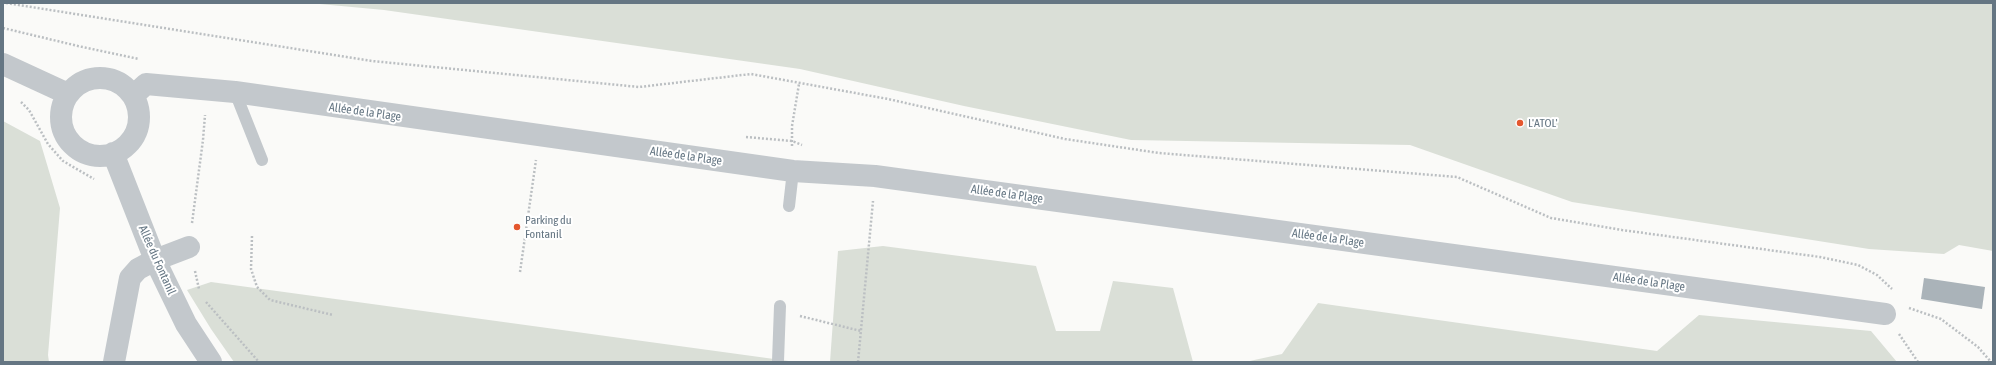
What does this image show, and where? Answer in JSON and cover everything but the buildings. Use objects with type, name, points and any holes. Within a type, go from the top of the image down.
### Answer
[{"type":"street","points":[[3,64],[68,94]]},
{"type":"street","points":[[101,78],[114,80],[125,87],[133,96],[138,106],[139,118],[137,129],[132,140],[124,148],[101,156],[89,154],[78,148],[69,140],[61,117],[63,105],[68,94],[77,85],[89,80],[101,78]]},
{"type":"street","name":"Allée de la Plage","points":[[133,96],[146,84],[235,92],[793,171],[875,176],[1894,310]]},
{"type":"street","name":"Allée du Fontanil","points":[[113,153],[155,260],[186,324],[211,362]]},
{"type":"street","points":[[114,362],[130,278],[138,269],[155,260],[188,247]]},
{"type":"lane","points":[[235,92],[262,160]]},
{"type":"lane","points":[[789,206],[793,171]]},
{"type":"lane","points":[[778,361],[780,306]]},
{"type":"path","points":[[6,3],[372,61],[639,87],[751,74],[799,84],[888,99],[1065,139],[1159,153],[1457,177],[1551,218],[1622,230],[1820,257],[1858,264],[1877,275],[1893,290]]},
{"type":"path","points":[[3,28],[146,60]]},
{"type":"path","points":[[793,171],[792,126],[799,84]]},
{"type":"path","points":[[19,100],[29,110],[48,144],[63,161],[93,177],[96,182]]},
{"type":"path","points":[[520,272],[540,136]]},
{"type":"path","points":[[858,362],[875,176]]},
{"type":"path","points":[[252,236],[250,269],[257,287],[270,300],[332,314]]},
{"type":"path","points":[[780,306],[800,317],[861,332]]},
{"type":"path","points":[[1894,310],[1918,362]]},
{"type":"path","points":[[1894,310],[1941,319],[1978,346],[1991,362]]},
{"type":"shaded area","name":"L'ATOL'","points":[[309,3],[1993,3],[1993,251],[1959,245],[1944,254],[1869,249],[1572,202],[1410,145],[1131,140],[964,106],[800,69],[384,10]]},
{"type":"shaded area","points":[[3,121],[40,141],[60,208],[48,355],[49,362],[3,362]]},
{"type":"shaded area","points":[[883,246],[1036,266],[1056,331],[1100,331],[1113,281],[1173,288],[1193,362],[830,362],[838,251]]},
{"type":"shaded area","points":[[211,282],[796,362],[234,362],[211,329],[187,290]]},
{"type":"shaded area","points":[[1318,303],[1657,351],[1699,315],[1871,331],[1897,362],[1245,362],[1282,354]]},
{"type":"place","name":"L'ATOL'","points":[[1520,123]]},
{"type":"place","name":"Parking du Fontanil","points":[[517,227]]}]
